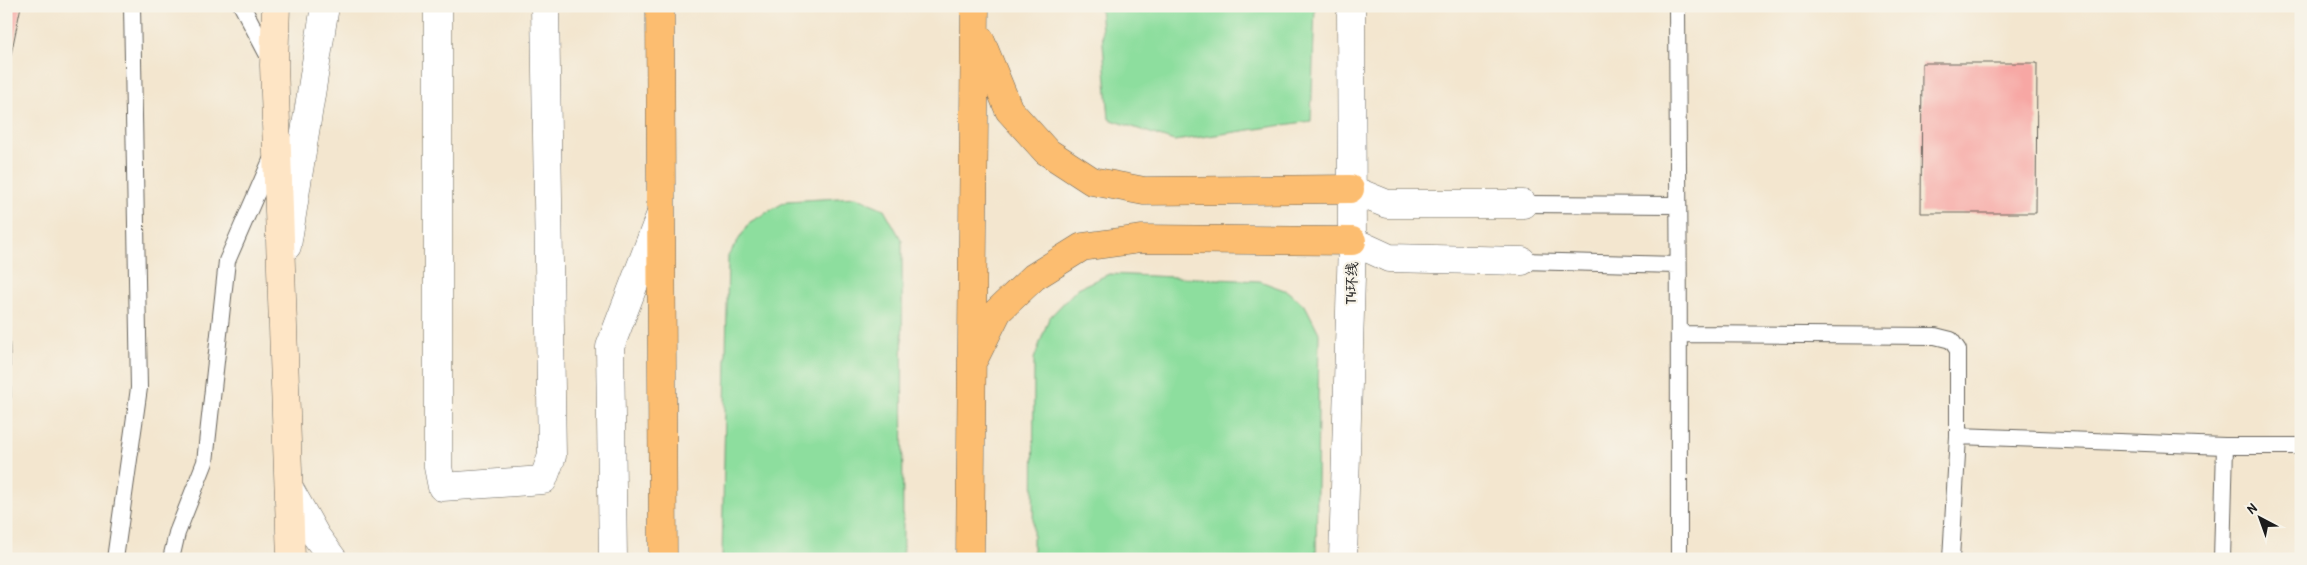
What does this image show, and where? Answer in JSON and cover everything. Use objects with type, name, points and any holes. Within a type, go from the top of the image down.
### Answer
[{"type":"main road","points":[[276,6],[274,65],[276,149],[291,559]]},
{"type":"main road","points":[[660,7],[663,559]]},
{"type":"main road","points":[[975,16],[1009,110],[1046,151],[1092,181],[1144,191],[1350,189]]},
{"type":"main road","points":[[970,559],[975,16]]},
{"type":"main road","points":[[972,362],[998,310],[1034,277],[1082,247],[1141,239],[1352,241]]},
{"type":"street","points":[[281,279],[325,6]]},
{"type":"street","points":[[438,6],[438,467],[442,487],[543,480],[552,456],[545,6]]},
{"type":"street","name":"T4环线","points":[[1343,559],[1352,241],[1350,189],[1351,6]]},
{"type":"street","points":[[1350,189],[1388,204],[1523,204]]},
{"type":"street","points":[[613,559],[610,347],[660,216]]},
{"type":"street","points":[[1352,241],[1389,258],[1522,261]]},
{"type":"street","points":[[289,488],[316,536],[333,559]]},
{"type":"lane","points":[[115,559],[139,388],[132,6]]},
{"type":"lane","points":[[242,6],[274,65]]},
{"type":"lane","points":[[1677,6],[1680,334],[1679,559]]},
{"type":"lane","points":[[171,559],[177,533],[205,462],[226,260],[276,149]]},
{"type":"lane","points":[[1523,204],[1678,205]]},
{"type":"lane","points":[[1522,261],[1678,265]]},
{"type":"lane","points":[[1680,334],[1936,336],[1951,340],[1958,350],[1958,436],[1951,559]]},
{"type":"lane","points":[[1958,436],[2225,446],[2301,446]]},
{"type":"lane","points":[[2222,559],[2225,446]]},
{"type":"green space","points":[[1100,6],[1315,6],[1311,121],[1174,141],[1109,119]]},
{"type":"green space","points":[[856,197],[884,209],[902,241],[903,559],[722,559],[728,256],[750,222],[787,201]]},
{"type":"green space","points":[[1109,274],[1260,281],[1287,291],[1306,307],[1319,333],[1316,559],[1033,559],[1034,359],[1049,318],[1078,288]]},
{"type":"building","points":[[6,6],[21,6],[7,74],[6,74]]},
{"type":"building","points":[[1922,63],[2037,63],[2036,213],[1921,213]]},
{"type":"building","points":[[6,263],[8,272],[11,397],[7,411]]}]
